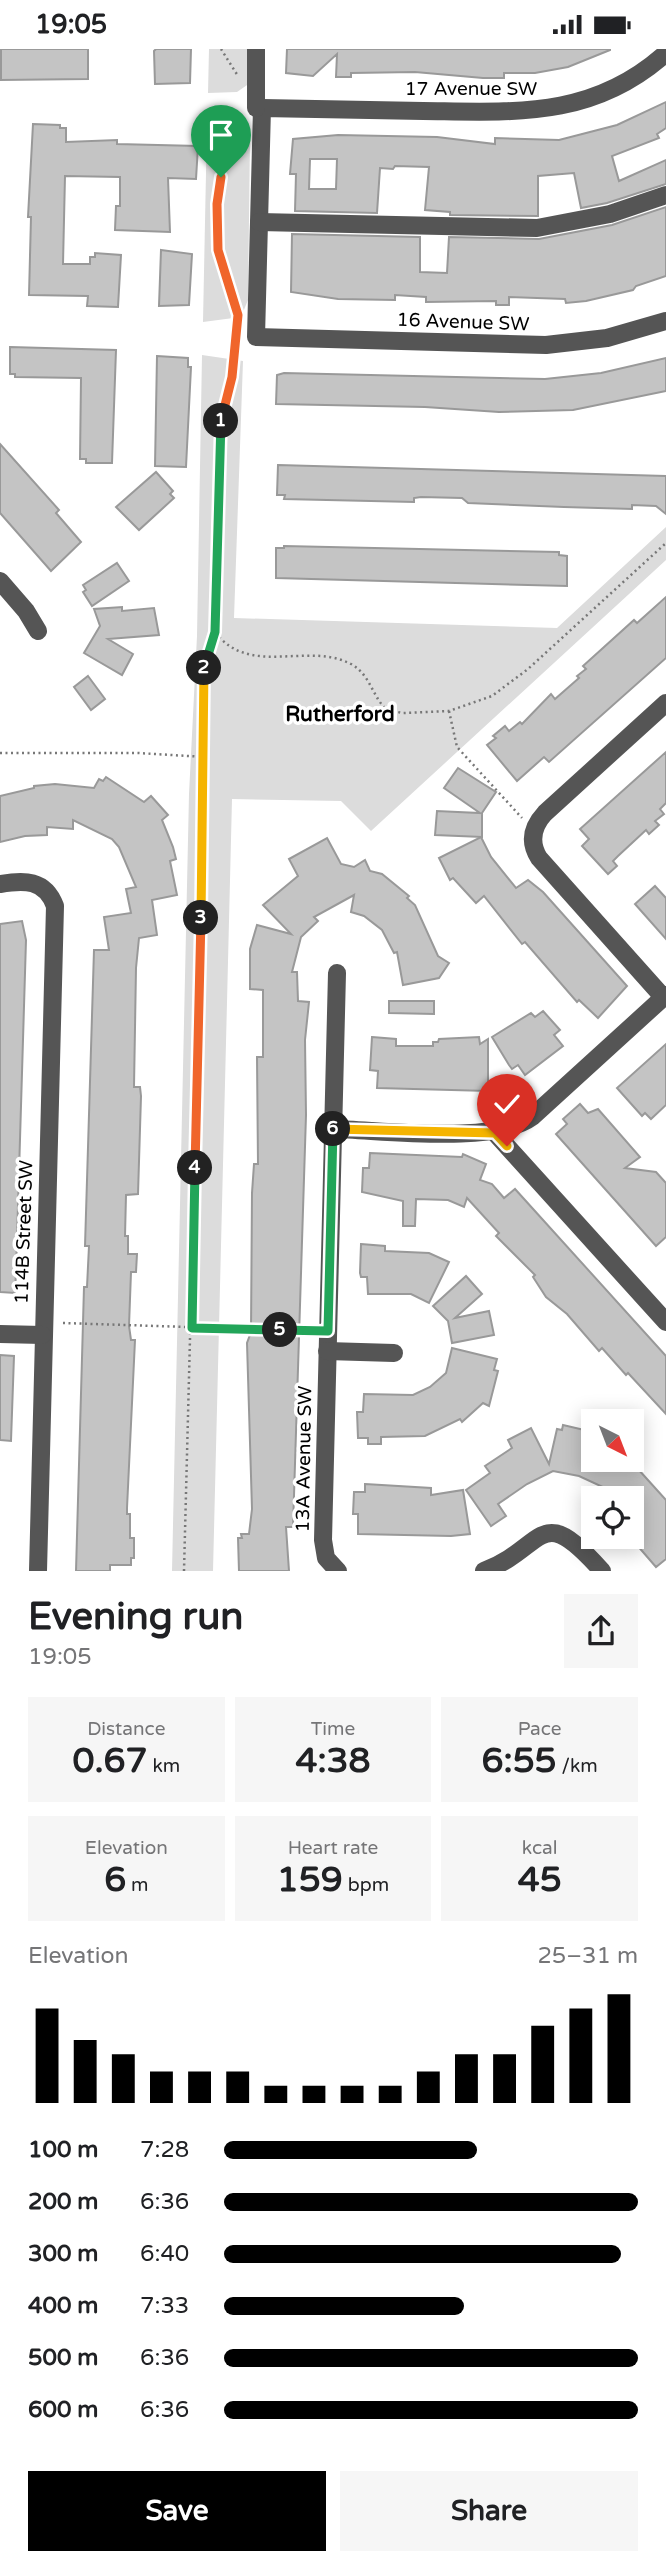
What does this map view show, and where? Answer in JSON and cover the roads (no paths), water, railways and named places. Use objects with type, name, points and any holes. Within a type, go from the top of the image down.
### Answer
[{"type":"street","points":[[256,49],[259,222],[537,227],[610,214],[666,195]]},
{"type":"street","name":"17 Avenue SW","points":[[259,108],[545,110],[600,95],[640,73],[666,53]]},
{"type":"street","name":"16 Avenue SW","points":[[259,222],[256,337],[546,345],[607,338],[666,321]]},
{"type":"street","points":[[0,581],[26,611],[38,631]]},
{"type":"street","points":[[333,1129],[495,1133],[513,1128],[532,1117],[665,996],[538,858],[532,842],[534,830],[545,813],[666,703]]},
{"type":"street","name":"114B Street SW","points":[[0,884],[29,881],[43,887],[51,895],[55,915],[42,1329],[38,1571]]},
{"type":"street","name":"13A Avenue SW","points":[[335,1569],[323,1540],[337,973]]},
{"type":"street","points":[[495,1133],[666,1322]]},
{"type":"street","points":[[0,1334],[42,1329]]},
{"type":"street","points":[[327,1351],[394,1353]]},
{"type":"street","points":[[484,1571],[503,1562],[538,1537],[554,1533],[563,1534],[578,1544],[602,1571]]},
{"type":"district","name":"Rutherford","points":[[340,714]]}]
